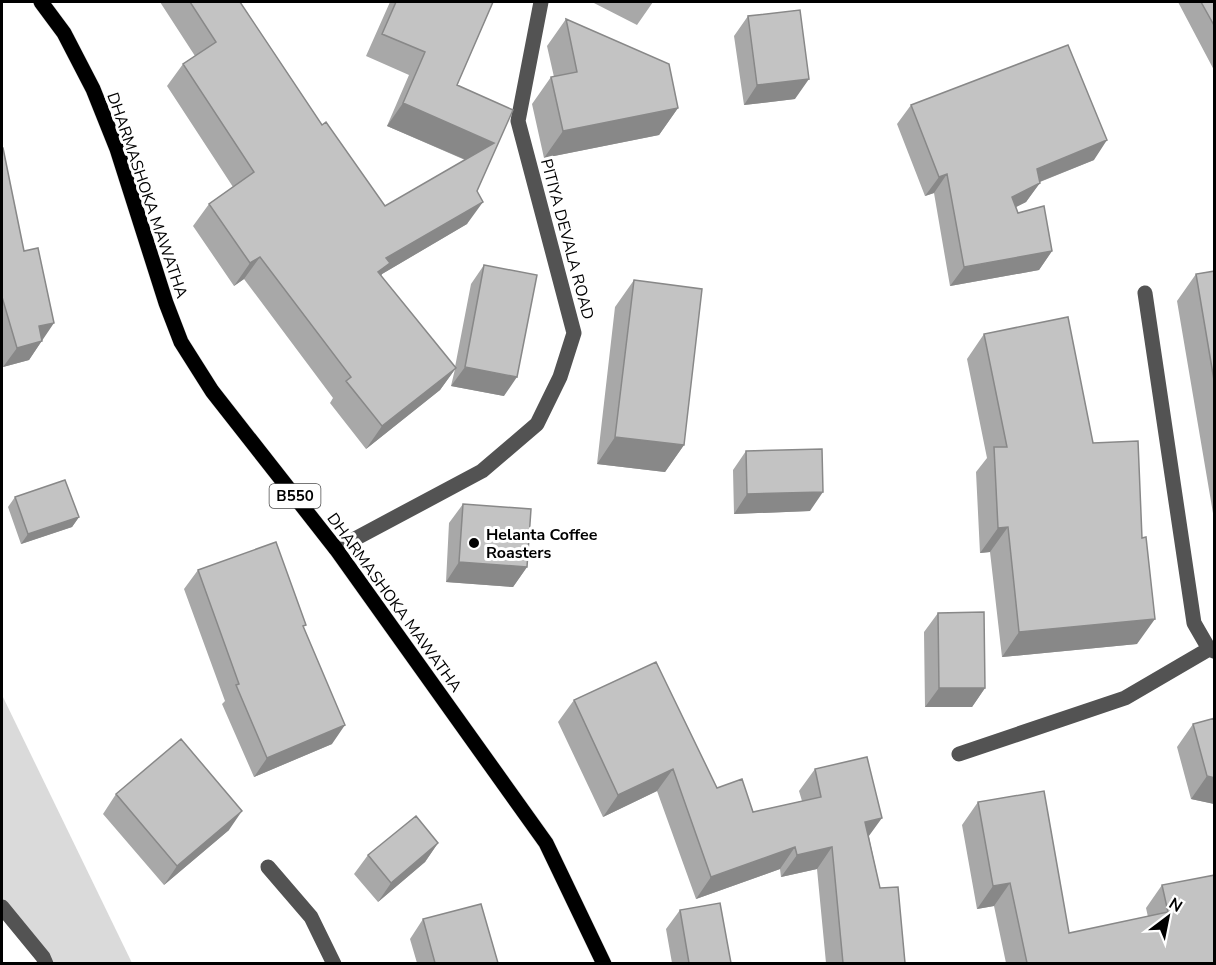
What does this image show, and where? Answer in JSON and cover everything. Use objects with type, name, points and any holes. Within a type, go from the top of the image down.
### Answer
[{"type":"main road","name":"DHARMASHOKA MAWATHA","points":[[41,2],[64,33],[93,89],[117,149],[166,303],[181,342],[212,391],[336,549],[546,843],[604,963]]},
{"type":"street","name":"PITIYA DEVALA ROAD","points":[[336,549],[482,471],[537,424],[560,377],[574,333],[518,121],[541,2]]},
{"type":"street","points":[[958,754],[1125,698],[1212,650],[1194,622],[1145,293]]},
{"type":"street","points":[[268,867],[311,917],[334,963]]},
{"type":"street","points":[[2,907],[46,963]]},
{"type":"shaded area","points":[[2,695],[132,963],[46,963],[2,907]]},
{"type":"building","points":[[190,2],[240,2],[322,125],[326,122],[385,206],[494,143],[403,103],[425,52],[382,34],[396,2],[493,2],[457,85],[513,110],[477,191],[483,202],[386,258],[390,263],[378,272],[456,368],[382,426],[346,381],[351,377],[260,257],[250,263],[209,204],[254,172],[183,64],[216,42]]},
{"type":"building","points":[[1201,2],[1215,2],[1215,27]]},
{"type":"building","points":[[800,10],[809,79],[757,85],[748,16]]},
{"type":"building","points":[[566,19],[669,64],[678,108],[563,131],[551,77],[577,72]]},
{"type":"building","points":[[1068,45],[1107,140],[1037,169],[1040,183],[1012,197],[1018,213],[1044,206],[1052,251],[964,267],[947,174],[939,177],[911,105]]},
{"type":"building","points":[[3,148],[24,251],[38,248],[54,323],[39,326],[42,341],[17,348],[2,297]]},
{"type":"building","points":[[484,265],[537,275],[517,377],[465,367]]},
{"type":"building","points":[[1215,271],[1215,386],[1196,274]]},
{"type":"building","points":[[634,280],[702,289],[684,445],[615,437]]},
{"type":"building","points":[[1068,317],[1093,443],[1138,441],[1142,538],[1146,537],[1155,619],[1019,632],[1008,527],[998,528],[994,447],[1007,447],[984,334]]},
{"type":"building","points":[[822,449],[823,492],[747,494],[746,451]]},
{"type":"building","points":[[65,480],[79,517],[28,534],[15,497]]},
{"type":"building","points":[[463,504],[531,509],[527,567],[459,562]]},
{"type":"building","points":[[276,542],[306,625],[303,626],[345,725],[267,758],[236,685],[239,684],[198,570]]},
{"type":"building","points":[[984,612],[985,688],[939,688],[938,613]]},
{"type":"building","points":[[656,662],[717,788],[742,779],[753,812],[821,797],[815,769],[867,757],[882,818],[865,822],[880,888],[898,887],[905,963],[843,963],[832,847],[797,855],[795,847],[711,877],[673,769],[618,795],[574,700]]},
{"type":"building","points":[[1215,718],[1215,778],[1207,776],[1193,724]]},
{"type":"building","points":[[181,739],[242,811],[177,866],[116,794]]},
{"type":"building","points":[[1044,791],[1069,933],[1168,912],[1162,885],[1215,875],[1215,963],[1027,963],[1010,883],[993,886],[978,802]]},
{"type":"building","points":[[416,816],[438,843],[391,883],[368,855]]},
{"type":"building","points":[[720,903],[731,963],[689,963],[680,910]]},
{"type":"building","points":[[481,904],[498,963],[435,963],[423,919]]},
{"type":"place","name":"Helanta Coffee Roasters","points":[[474,543]]}]
